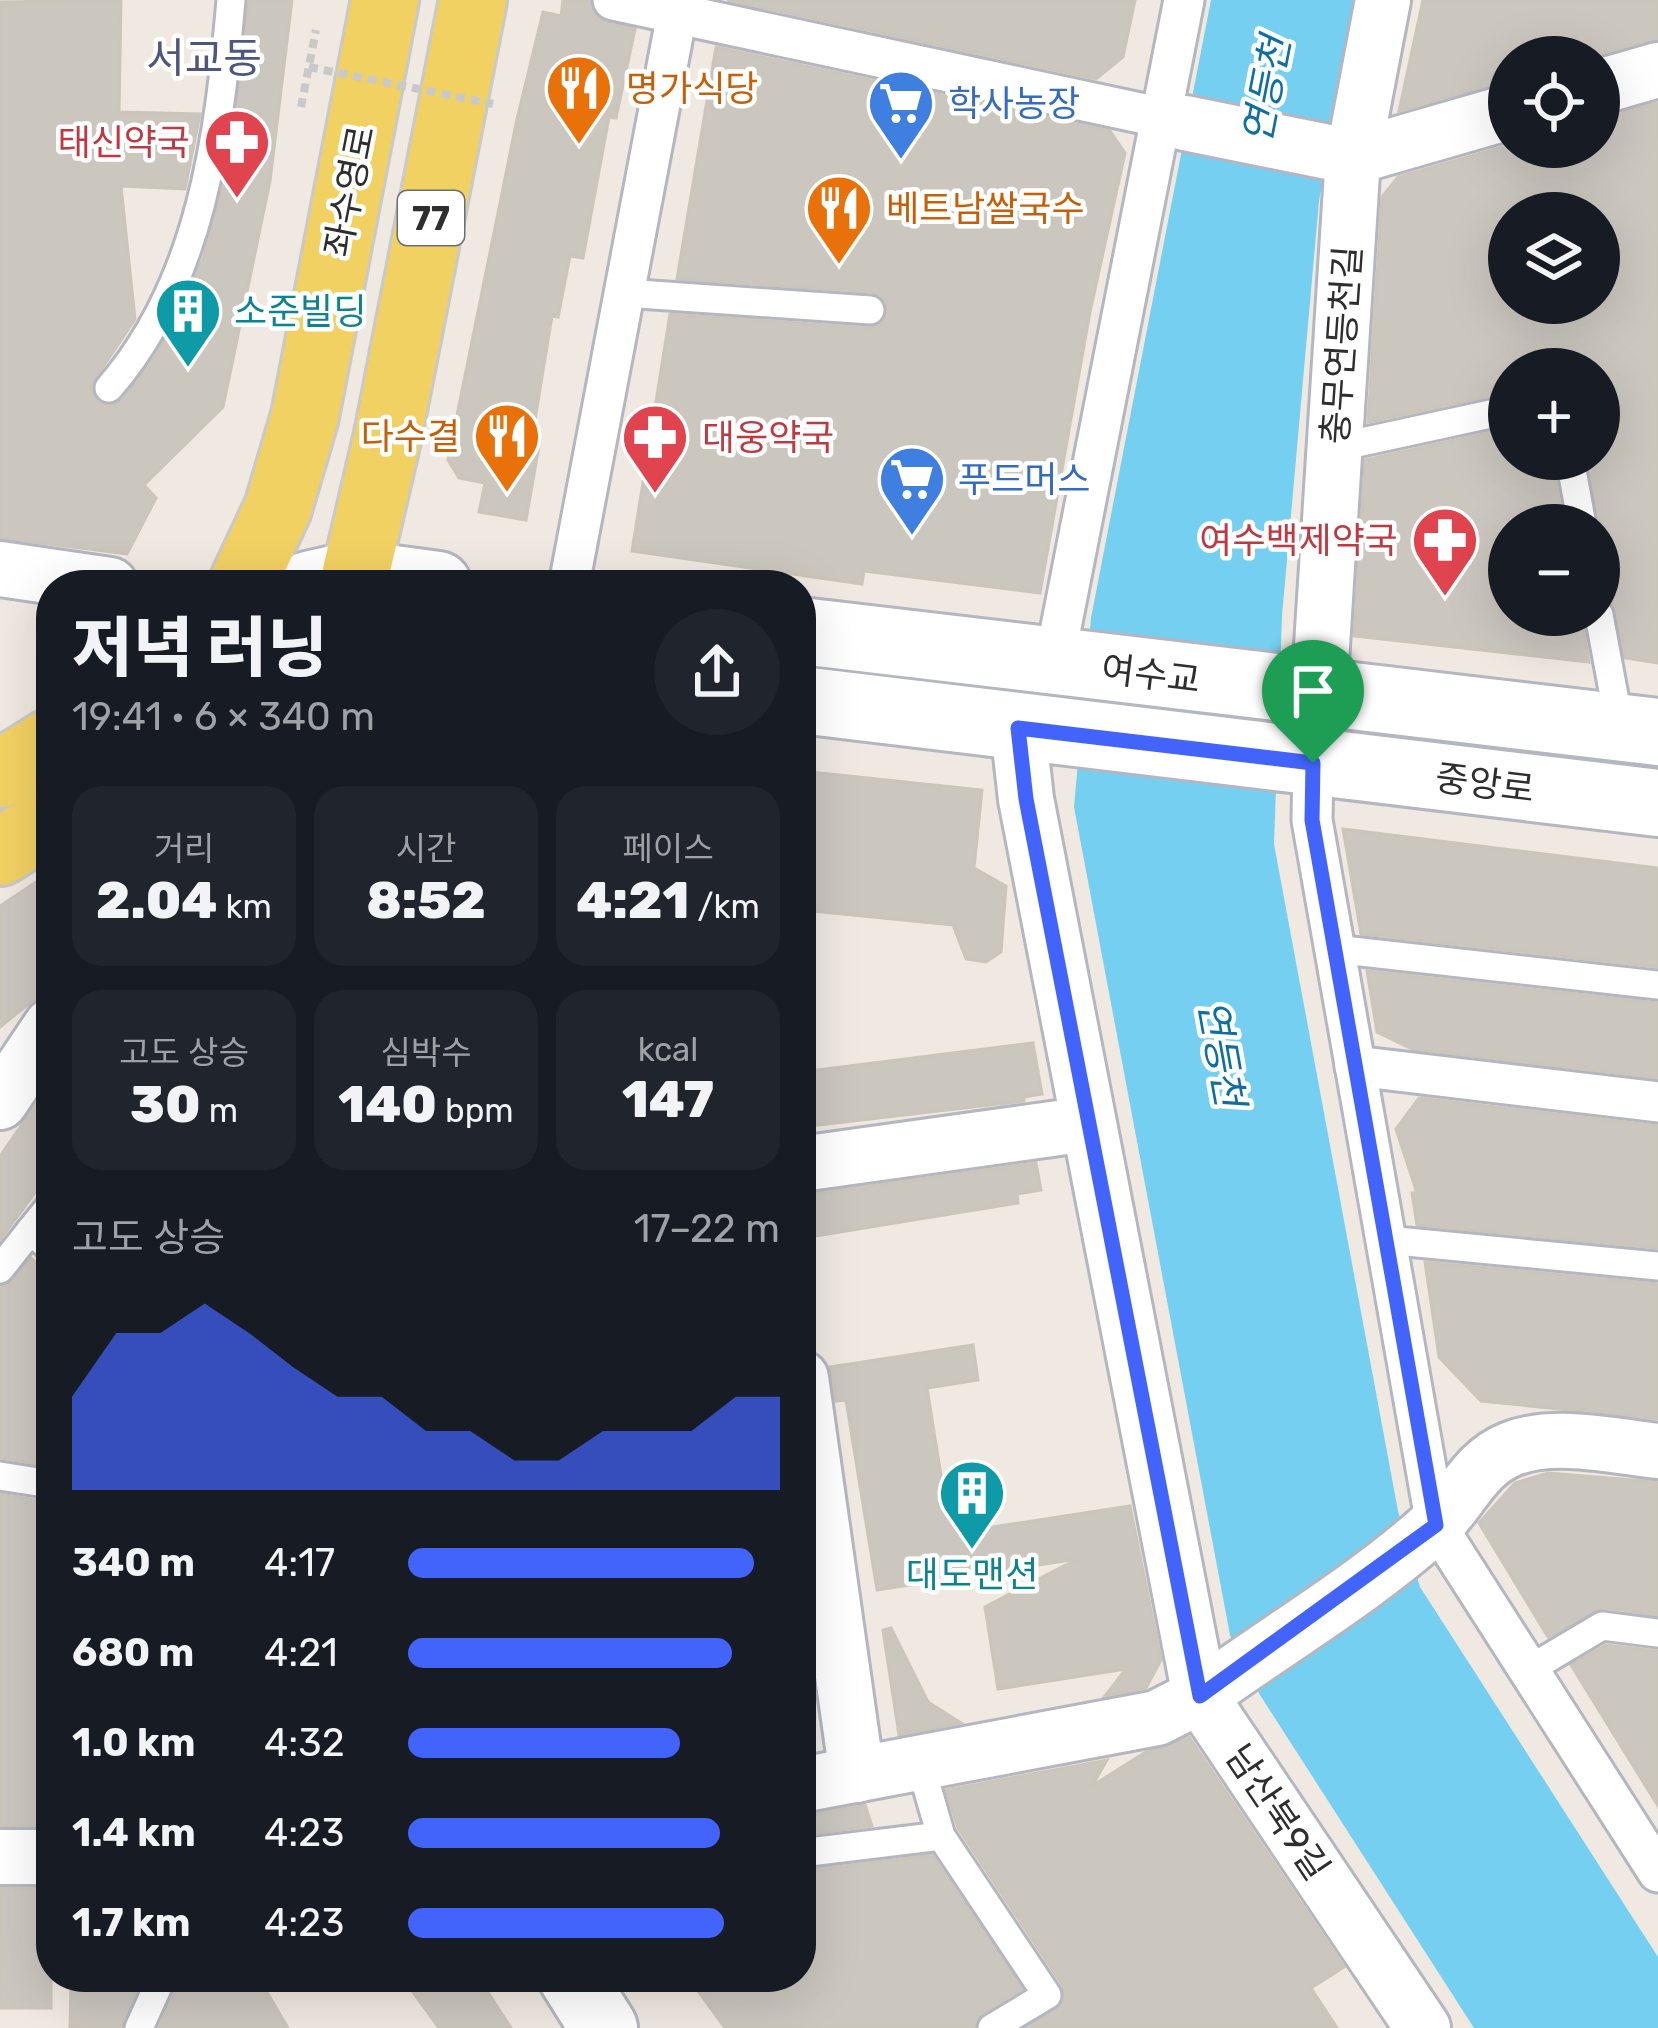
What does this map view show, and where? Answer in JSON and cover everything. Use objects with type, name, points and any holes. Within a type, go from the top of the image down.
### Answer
[{"type":"main road","name":"좌수영로","points":[[249,570],[278,508],[305,416],[385,0]]},
{"type":"main road","name":"77","points":[[342,570],[472,0]]},
{"type":"main road","points":[[0,774],[36,751]]},
{"type":"main road","points":[[0,851],[36,829]]},
{"type":"street","points":[[1054,663],[1173,120],[1184,0]]},
{"type":"street","name":"충무연등천길","points":[[1319,693],[1353,157],[1383,0]]},
{"type":"street","points":[[571,570],[624,293],[642,5],[1353,157],[1488,118]]},
{"type":"street","points":[[1620,81],[1658,70]]},
{"type":"street","points":[[0,569],[36,574]]},
{"type":"street","name":"여수교","points":[[816,634],[1639,730]]},
{"type":"street","points":[[816,702],[1038,730]]},
{"type":"street","name":"여수교","points":[[1038,730],[1313,763]]},
{"type":"street","name":"남산북9길","points":[[1038,730],[1026,799],[1088,1124],[1217,1684],[1423,2028]]},
{"type":"street","points":[[1313,763],[1312,820],[1436,1525],[1658,1872]]},
{"type":"street","name":"중앙로","points":[[1313,763],[1658,803]]},
{"type":"street","points":[[0,1102],[36,1048]]},
{"type":"street","points":[[1355,1066],[1658,1102]]},
{"type":"street","points":[[816,1162],[1088,1124]]},
{"type":"street","points":[[816,1782],[1157,1718],[1217,1684],[1436,1525],[1477,1473],[1515,1447],[1575,1443],[1658,1451]]},
{"type":"street","points":[[816,1591],[819,1635],[857,1775]]},
{"type":"street","points":[[0,1857],[36,1857]]},
{"type":"lane","points":[[109,388],[158,313],[201,205],[215,151],[231,0]]},
{"type":"lane","points":[[624,293],[869,310]]},
{"type":"lane","points":[[1334,448],[1488,415]]},
{"type":"lane","points":[[1607,636],[1639,730]]},
{"type":"lane","points":[[1334,949],[1658,985]]},
{"type":"lane","points":[[1386,1240],[1658,1266]]},
{"type":"lane","points":[[0,1269],[36,1242]]},
{"type":"lane","points":[[0,1476],[36,1482]]},
{"type":"lane","points":[[1530,1669],[1602,1626],[1658,1634]]},
{"type":"lane","points":[[920,1763],[941,1837],[1047,1995],[992,2028]]},
{"type":"lane","points":[[816,1851],[941,1837]]},
{"type":"lane","points":[[139,2028],[155,1992]]},
{"type":"path","points":[[301,107],[316,29]]},
{"type":"path","points":[[309,67],[493,104]]},
{"type":"water","name":"연등천","points":[[1211,0],[1356,0],[1319,201],[1282,616],[1274,844],[1398,1511],[1420,1587],[1658,1957],[1658,2028],[1474,2028],[1260,1695],[1230,1635],[1074,807],[1091,618]]},
{"type":"building","points":[[121,0],[119,112],[200,114],[185,189],[121,186],[135,319],[91,385],[97,402],[108,406],[123,399],[156,355],[203,259],[229,158],[249,0],[292,0],[270,181],[223,407],[144,485],[156,498],[127,554],[0,538],[0,2]]},
{"type":"building","points":[[563,0],[590,0],[598,18],[635,29],[616,118],[609,117],[583,258],[570,256],[558,317],[552,316],[531,444],[539,446],[526,520],[479,512],[485,483],[459,478],[448,460],[543,12],[561,16]]},
{"type":"building","points":[[727,0],[1135,0],[1123,57],[1096,79]]},
{"type":"building","points":[[1423,0],[1658,0],[1658,39],[1620,49],[1620,36],[1488,36],[1488,87],[1399,111]]},
{"type":"building","points":[[716,47],[1110,131],[1125,153],[1090,312],[1040,593],[864,571],[862,584],[816,577],[816,570],[764,570],[632,551],[670,314],[869,328],[879,326],[888,312],[886,301],[871,292],[677,279]]},
{"type":"building","points":[[1658,103],[1658,663],[1625,658],[1620,636],[1620,504],[1594,504],[1591,480],[1620,480],[1620,348],[1488,348],[1488,396],[1368,422],[1382,197],[1398,177],[1488,151],[1488,168],[1620,168],[1620,113]]},
{"type":"building","points":[[1488,433],[1488,480],[1556,480],[1560,504],[1488,504],[1488,636],[1585,636],[1589,662],[1354,636],[1365,460]]},
{"type":"building","points":[[816,773],[982,790],[974,868],[1006,886],[1001,952],[986,962],[966,959],[953,925],[816,911]]},
{"type":"building","points":[[1343,829],[1658,868],[1658,967],[1361,934]]},
{"type":"building","points":[[36,882],[36,998],[0,1027],[0,906]]},
{"type":"building","points":[[1367,971],[1658,1003],[1658,1078],[1412,1049],[1377,1032]]},
{"type":"building","points":[[1033,1043],[1042,1094],[1024,1097],[1024,1101],[816,1125],[816,1070]]},
{"type":"building","points":[[1419,1098],[1658,1126],[1658,1248],[1417,1225],[1412,1193],[1417,1193],[1396,1129]]},
{"type":"building","points":[[36,1104],[36,1191],[0,1240],[0,1156]]},
{"type":"building","points":[[1036,1163],[1041,1190],[1017,1194],[1018,1203],[816,1236],[816,1193]]},
{"type":"building","points":[[31,1258],[36,1262],[36,1464],[0,1458],[0,1287],[13,1281]]},
{"type":"building","points":[[1425,1262],[1658,1284],[1658,1419],[1481,1401],[1439,1357]]},
{"type":"building","points":[[973,1345],[978,1380],[927,1388],[942,1482],[965,1478],[973,1530],[1130,1506],[1161,1660],[1146,1688],[1105,1696],[1126,1669],[998,1689],[985,1607],[1077,1559],[877,1590],[846,1400],[836,1401],[830,1367]]},
{"type":"building","points":[[1548,1473],[1658,1482],[1658,1615],[1603,1608],[1548,1637],[1479,1523],[1515,1483]]},
{"type":"building","points":[[0,1494],[36,1500],[36,1826],[0,1826]]},
{"type":"building","points":[[891,1628],[928,1702],[961,1723],[899,1735],[883,1630]]},
{"type":"building","points":[[1606,1645],[1658,1651],[1658,1806],[1571,1665]]},
{"type":"building","points":[[1189,1737],[1344,1967],[1311,1988],[1337,2028],[1027,2028],[1062,2004],[1063,1986],[958,1828],[946,1790],[1107,1760],[1092,1786],[1144,1753]]},
{"type":"building","points":[[865,1805],[872,1826],[816,1833],[816,1813]]},
{"type":"building","points":[[932,1855],[1022,1989],[982,2013],[974,2028],[725,2028],[699,1992],[816,1992],[816,1869]]},
{"type":"building","points":[[0,1888],[36,1888],[36,1992],[51,1992],[51,2008],[0,2008]]},
{"type":"building","points":[[71,1992],[136,1992],[121,2028],[70,2028]]},
{"type":"building","points":[[174,1992],[267,1992],[288,2028],[159,2028]]},
{"type":"building","points":[[413,1992],[488,1992],[511,2028],[439,2028]]},
{"type":"place","name":"명가식당","points":[[579,147]]},
{"type":"place","name":"학사농장","points":[[901,162]]},
{"type":"place","name":"태신약국","points":[[237,201]]},
{"type":"place","name":"베트남쌀국수","points":[[839,267]]},
{"type":"place","name":"소준빌딩","points":[[188,370]]},
{"type":"place","name":"다수결","points":[[507,495]]},
{"type":"place","name":"대웅약국","points":[[655,496]]},
{"type":"place","name":"푸드머스","points":[[912,538]]},
{"type":"place","name":"여수백제약국","points":[[1445,599]]},
{"type":"place","name":"대도맨션","points":[[972,1552]]},
{"type":"district","name":"서교동","points":[[204,58]]},
{"type":"route","points":[[1018,728],[1313,763],[1312,820],[1436,1525],[1200,1696],[1026,799],[1018,728]]}]
